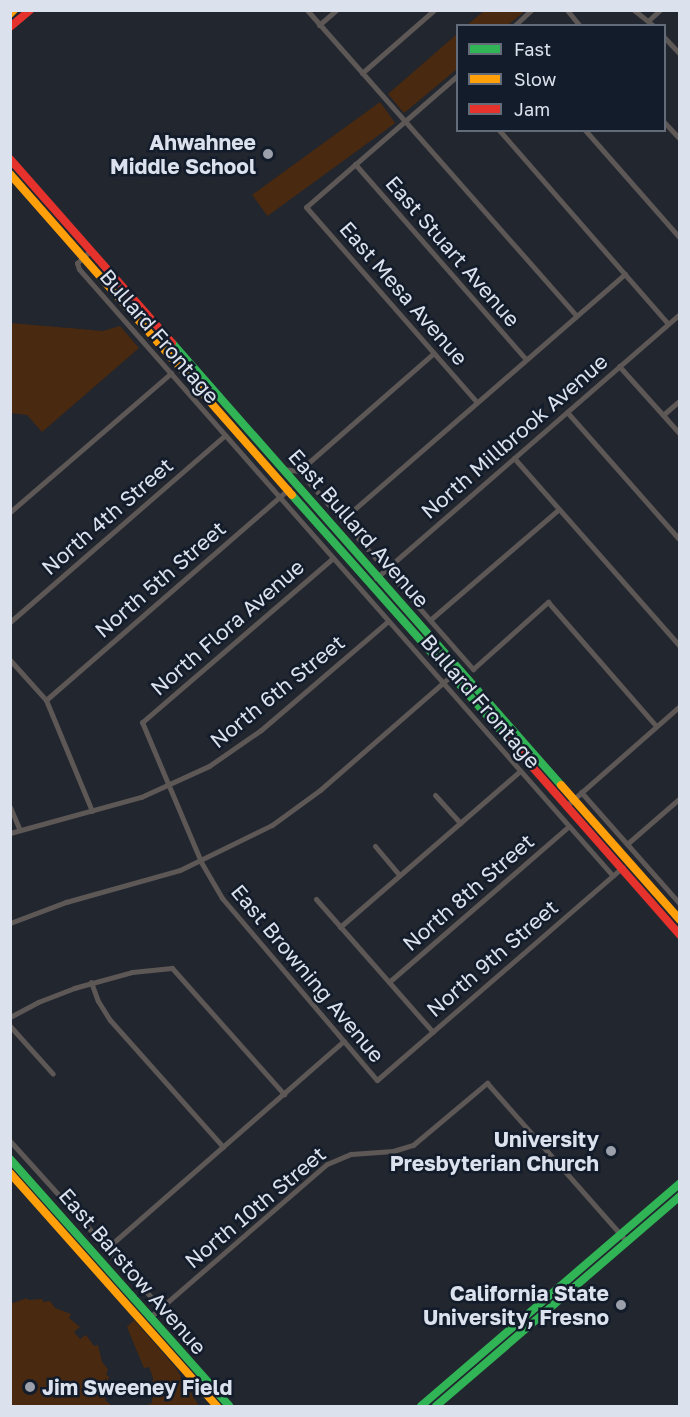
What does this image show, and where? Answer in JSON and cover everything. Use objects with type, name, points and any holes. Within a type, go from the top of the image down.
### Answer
[{"type":"main road","points":[[10,14],[14,10]]},
{"type":"main road","points":[[10,27],[29,11]]},
{"type":"main road","name":"East Bullard Avenue","points":[[10,159],[680,920]]},
{"type":"main road","points":[[12,176],[20,177],[54,216],[65,221]]},
{"type":"main road","name":"East Bullard Avenue","points":[[12,176],[680,935]]},
{"type":"main road","points":[[164,349],[182,362],[202,384],[209,385]]},
{"type":"main road","name":"East Barstow Avenue","points":[[10,1159],[147,1320],[217,1407]]},
{"type":"main road","name":"East Barstow Avenue","points":[[10,1173],[229,1407]]},
{"type":"main road","points":[[421,1407],[680,1183]]},
{"type":"main road","points":[[436,1407],[680,1196]]},
{"type":"main road","points":[[488,1362],[504,1342],[538,1312],[539,1304]]},
{"type":"street","points":[[307,10],[576,315]]},
{"type":"street","points":[[319,25],[336,10]]},
{"type":"street","points":[[362,73],[434,10]]},
{"type":"street","points":[[516,24],[531,10]]},
{"type":"street","points":[[567,10],[578,24]]},
{"type":"street","points":[[634,10],[653,24]]},
{"type":"street","points":[[650,20],[660,10]]},
{"type":"street","points":[[666,39],[680,54]]},
{"type":"street","points":[[355,164],[455,77]]},
{"type":"street","points":[[666,124],[680,139]]},
{"type":"street","points":[[501,132],[668,324]]},
{"type":"street","points":[[587,132],[680,238]]},
{"type":"street","name":"East Mesa Avenue","points":[[355,164],[306,207],[477,402]]},
{"type":"street","name":"East Stuart Avenue","points":[[355,164],[526,359]]},
{"type":"street","name":"Bullard Frontage","points":[[91,250],[77,263],[79,269],[613,876]]},
{"type":"street","points":[[342,520],[625,274]]},
{"type":"street","name":"North Millbrook Avenue","points":[[370,583],[680,314]]},
{"type":"street","points":[[299,471],[434,353]]},
{"type":"street","points":[[619,366],[680,435]]},
{"type":"street","points":[[10,512],[171,373]]},
{"type":"street","points":[[663,415],[680,400]]},
{"type":"street","points":[[567,412],[680,540]]},
{"type":"street","name":"North 4th Street","points":[[10,622],[225,435]]},
{"type":"street","points":[[514,458],[680,646]]},
{"type":"street","points":[[283,469],[299,471],[473,669],[548,603],[656,726]]},
{"type":"street","name":"North 5th Street","points":[[46,700],[295,483]]},
{"type":"street","points":[[430,620],[559,509]]},
{"type":"street","name":"North Flora Avenue","points":[[142,722],[333,558]]},
{"type":"street","name":"North 6th Street","points":[[10,833],[92,811],[169,786],[209,766],[261,730],[388,621]]},
{"type":"street","points":[[10,660],[46,700],[92,811]]},
{"type":"street","points":[[10,923],[66,902],[155,879],[201,862],[241,843],[296,809],[459,669]]},
{"type":"street","points":[[566,806],[680,706]]},
{"type":"street","name":"East Browning Avenue","points":[[142,722],[201,862],[234,915],[377,1080]]},
{"type":"street","points":[[340,927],[520,771]]},
{"type":"street","points":[[581,792],[680,904]]},
{"type":"street","points":[[435,795],[460,823]]},
{"type":"street","points":[[627,844],[680,798]]},
{"type":"street","points":[[10,807],[20,830]]},
{"type":"street","name":"North 8th Street","points":[[389,982],[569,826]]},
{"type":"street","points":[[375,846],[399,875]]},
{"type":"street","name":"North 9th Street","points":[[377,1080],[629,862]]},
{"type":"street","points":[[673,897],[680,891]]},
{"type":"street","points":[[316,899],[433,1032]]},
{"type":"street","points":[[10,1017],[58,993],[92,982],[132,972],[172,968],[284,1094]]},
{"type":"street","points":[[92,982],[110,1020],[223,1147]]},
{"type":"street","points":[[10,1026],[53,1074]]},
{"type":"street","points":[[106,1250],[344,1041]]},
{"type":"street","name":"North 10th Street","points":[[147,1320],[327,1164],[351,1154],[393,1151],[413,1145],[487,1083],[621,1234]]},
{"type":"street","points":[[10,1141],[106,1250],[161,1308]]},
{"type":"street","points":[[621,1234],[627,1242]]},
{"type":"shaded area","points":[[484,10],[525,11],[509,24],[468,24]]},
{"type":"shaded area","points":[[456,35],[456,70],[404,113],[388,94]]},
{"type":"shaded area","points":[[380,102],[395,123],[267,216],[252,195]]},
{"type":"shaded area","points":[[11,323],[103,331],[120,326],[139,348],[42,432],[27,415],[11,413]]},
{"type":"shaded area","points":[[27,1298],[28,1300],[43,1299],[43,1302],[50,1301],[55,1308],[71,1314],[69,1318],[80,1327],[74,1332],[80,1339],[86,1335],[94,1346],[98,1345],[102,1362],[108,1369],[106,1375],[109,1376],[105,1400],[112,1406],[11,1406],[11,1301],[13,1303]]},
{"type":"shaded area","points":[[134,1320],[175,1367],[199,1406],[144,1406],[152,1403],[153,1378],[149,1367],[144,1368],[127,1327]]},
{"type":"traffic: fast","points":[[172,343],[561,785]]},
{"type":"traffic: fast","points":[[292,495],[506,737]]},
{"type":"traffic: fast","points":[[10,1159],[229,1406]]},
{"type":"traffic: fast","points":[[421,1406],[680,1183]]},
{"type":"traffic: fast","points":[[436,1406],[680,1196]]},
{"type":"traffic: slow","points":[[10,14],[14,10]]},
{"type":"traffic: slow","points":[[10,174],[292,495]]},
{"type":"traffic: slow","points":[[561,785],[680,920]]},
{"type":"traffic: slow","points":[[10,1173],[217,1406]]},
{"type":"traffic: jam","points":[[10,27],[30,10]]},
{"type":"traffic: jam","points":[[10,159],[172,343]]},
{"type":"traffic: jam","points":[[506,737],[680,935]]},
{"type":"place","name":"Ahwahnee Middle School","points":[[268,154]]},
{"type":"place","name":"University Presbyterian Church","points":[[611,1151]]},
{"type":"place","name":"California State University, Fresno","points":[[621,1305]]},
{"type":"place","name":"Jim Sweeney Field","points":[[30,1387]]}]
